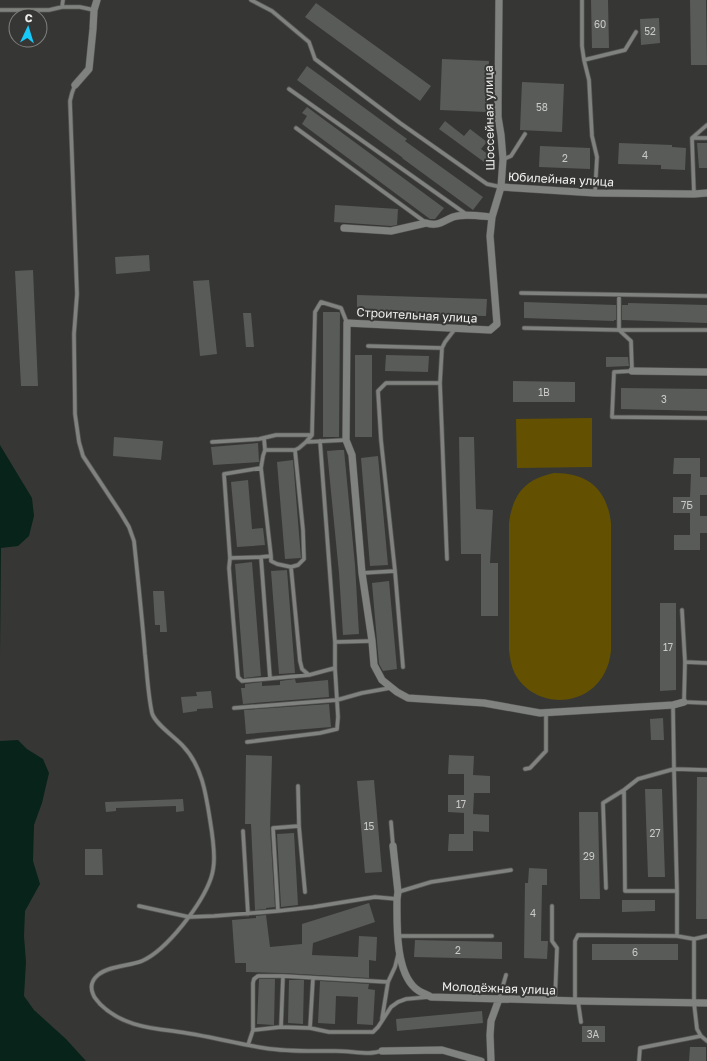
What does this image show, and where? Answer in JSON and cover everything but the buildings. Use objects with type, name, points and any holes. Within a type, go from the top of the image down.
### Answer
[{"type":"street","points":[[75,85],[89,69],[94,10],[97,0]]},
{"type":"street","name":"Шоссейная улица","points":[[499,0],[498,117],[503,159],[501,187]]},
{"type":"street","name":"Юбилейная улица","points":[[492,217],[501,187],[596,193],[707,193]]},
{"type":"street","points":[[344,228],[391,231],[426,223],[431,225],[438,224],[454,216],[460,215],[492,217]]},
{"type":"street","name":"Строительная улица","points":[[348,323],[490,330],[497,324],[490,236],[492,217]]},
{"type":"street","points":[[348,323],[346,440],[352,455],[362,573],[374,665],[382,680],[397,692],[408,698],[484,703],[540,713],[673,705],[684,702]]},
{"type":"street","points":[[632,371],[707,372]]},
{"type":"street","name":"Молодёжная улица","points":[[393,846],[399,950],[405,974],[414,988],[431,997],[707,1003]]},
{"type":"street","points":[[491,1061],[491,1021],[499,999]]},
{"type":"street","points":[[382,1051],[442,1050],[481,1061]]},
{"type":"lane","points":[[62,7],[63,0]]},
{"type":"lane","points":[[251,0],[272,11],[309,42],[315,59],[400,124],[487,184],[501,187]]},
{"type":"lane","points":[[582,0],[582,46],[589,80],[592,136],[597,157],[596,193]]},
{"type":"lane","points":[[0,10],[49,10],[62,7],[80,7],[94,10]]},
{"type":"lane","points":[[584,60],[625,50],[636,32]]},
{"type":"lane","points":[[75,85],[70,101],[77,294],[74,334],[75,414],[79,442],[83,456],[120,512],[129,527],[134,541],[152,715],[158,723],[185,747],[194,760],[206,792],[213,839],[214,857],[213,871],[202,896],[189,917],[168,941],[157,952],[144,960],[108,970],[98,975],[93,982],[91,989],[94,998],[115,1016],[133,1024],[149,1028],[280,1051],[337,1051],[369,1053],[382,1051]]},
{"type":"lane","points":[[289,89],[469,216]]},
{"type":"lane","points":[[692,138],[707,125]]},
{"type":"lane","points":[[296,128],[426,223]]},
{"type":"lane","points":[[503,159],[511,156],[525,134]]},
{"type":"lane","points":[[692,138],[707,138]]},
{"type":"lane","points":[[692,138],[694,194]]},
{"type":"lane","points":[[521,294],[707,296]]},
{"type":"lane","points":[[619,295],[619,330],[632,341],[632,371],[614,372],[612,417],[707,418]]},
{"type":"lane","points":[[265,450],[295,450],[306,442],[312,435],[315,312],[321,302],[341,308],[348,323]]},
{"type":"lane","points":[[447,559],[440,383],[442,348],[456,328]]},
{"type":"lane","points":[[524,328],[707,330]]},
{"type":"lane","points":[[368,346],[442,348]]},
{"type":"lane","points":[[404,667],[381,440],[378,391],[386,383],[440,383]]},
{"type":"lane","points":[[212,442],[259,439],[276,435],[312,435]]},
{"type":"lane","points":[[264,438],[265,450],[261,468],[271,561],[291,568],[298,565],[304,559],[295,450]]},
{"type":"lane","points":[[306,442],[346,440]]},
{"type":"lane","points":[[247,742],[320,733],[337,728],[338,717],[335,642],[320,441]]},
{"type":"lane","points":[[261,468],[224,474],[230,558],[229,568],[238,677],[242,681],[309,674],[335,668]]},
{"type":"lane","points":[[230,558],[271,556]]},
{"type":"lane","points":[[262,557],[270,678]]},
{"type":"lane","points":[[291,568],[300,661],[302,669],[309,674]]},
{"type":"lane","points":[[362,573],[394,571]]},
{"type":"lane","points":[[682,610],[686,662],[684,702],[707,703]]},
{"type":"lane","points":[[335,642],[372,641]]},
{"type":"lane","points":[[686,662],[707,662]]},
{"type":"lane","points":[[234,708],[337,700],[362,693],[392,688]]},
{"type":"lane","points":[[673,705],[677,936]]},
{"type":"lane","points":[[525,769],[530,768],[546,751],[546,712]]},
{"type":"lane","points":[[606,888],[603,803],[638,779],[674,769],[707,770]]},
{"type":"lane","points":[[298,786],[299,826],[305,892]]},
{"type":"lane","points":[[624,790],[625,891],[677,891]]},
{"type":"lane","points":[[391,822],[393,846]]},
{"type":"lane","points":[[278,912],[273,828],[299,826]]},
{"type":"lane","points":[[243,831],[248,914]]},
{"type":"lane","points":[[139,906],[189,917],[278,912],[397,895],[431,882],[511,870]]},
{"type":"lane","points":[[552,906],[552,941],[557,948],[555,1000]]},
{"type":"lane","points":[[581,1022],[576,1001],[575,941],[578,935],[677,936],[694,939],[707,936]]},
{"type":"lane","points":[[398,936],[492,936]]},
{"type":"lane","points":[[694,939],[694,1003],[697,1029],[701,1036],[707,1041]]},
{"type":"lane","points":[[382,1020],[388,982],[395,967],[399,950]]},
{"type":"lane","points":[[499,999],[506,975]]},
{"type":"lane","points":[[248,1045],[253,1030],[253,983],[254,979],[258,976],[388,982]]},
{"type":"lane","points":[[281,1027],[283,976]]},
{"type":"lane","points":[[310,1028],[314,978]]},
{"type":"lane","points":[[253,1030],[281,1027],[310,1028],[329,1032],[373,1032],[391,1007],[398,1002],[406,999],[431,997]]},
{"type":"lane","points":[[639,1061],[640,1048],[701,1036]]},
{"type":"shaded area","points":[[592,418],[592,467],[517,468],[516,419]]},
{"type":"shaded area","points":[[0,445],[32,498],[34,516],[29,536],[18,546],[1,548],[0,654]]},
{"type":"shaded area","points":[[554,473],[577,476],[594,485],[605,501],[609,511],[611,523],[611,651],[609,663],[607,669],[596,685],[585,694],[560,700],[546,698],[534,693],[524,685],[515,674],[509,650],[509,523],[511,512],[522,489],[536,479]]},
{"type":"shaded area","points":[[18,740],[27,749],[43,759],[49,773],[42,803],[34,825],[33,861],[40,884],[25,911],[24,936],[26,962],[24,996],[34,1010],[66,1039],[86,1061],[0,1061],[0,741]]}]
